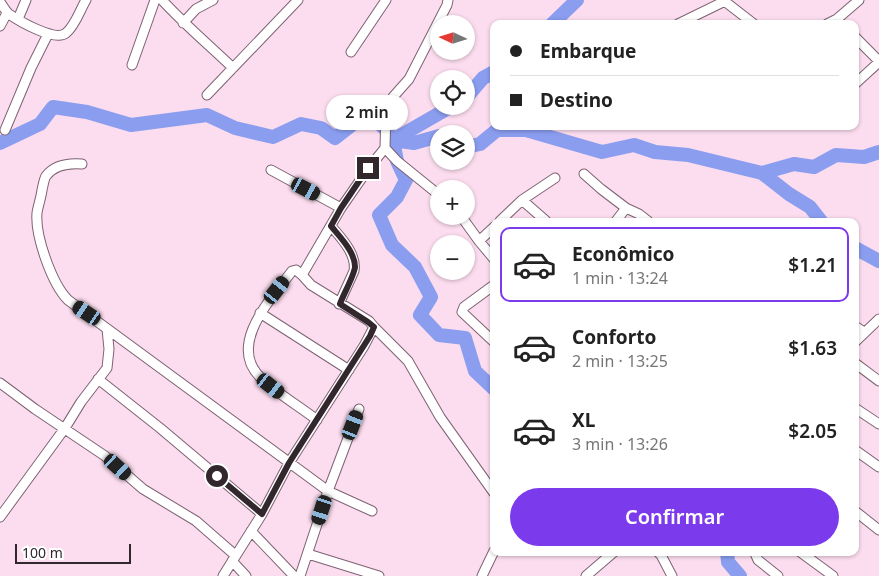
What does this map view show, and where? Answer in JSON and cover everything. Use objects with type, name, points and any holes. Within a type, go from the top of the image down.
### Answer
[{"type":"street","points":[[18,20],[26,0]]},
{"type":"street","points":[[0,2],[8,13],[18,20],[48,34],[60,36],[65,34],[86,0]]},
{"type":"street","points":[[132,65],[155,0]]},
{"type":"street","points":[[162,0],[183,23],[212,47],[233,68]]},
{"type":"street","points":[[183,23],[196,9],[213,0]]},
{"type":"street","points":[[208,95],[298,0]]},
{"type":"street","points":[[351,52],[386,0]]},
{"type":"street","points":[[302,275],[341,208],[368,168],[385,148],[386,110],[393,97],[409,79],[448,5],[448,0]]},
{"type":"street","points":[[840,20],[859,0]]},
{"type":"street","points":[[686,20],[724,1],[749,20]]},
{"type":"street","points":[[0,26],[8,13]]},
{"type":"street","points":[[5,130],[31,68],[48,34]]},
{"type":"street","points":[[859,41],[879,61],[859,80]]},
{"type":"street","points":[[385,148],[430,187]]},
{"type":"street","points":[[82,164],[68,163],[45,176],[37,214],[38,229],[44,250],[60,292],[68,300],[328,491],[372,511]]},
{"type":"street","points":[[271,170],[341,208]]},
{"type":"street","points":[[584,174],[626,208],[644,218]]},
{"type":"street","points":[[506,218],[522,200],[555,178]]},
{"type":"street","points":[[522,200],[543,218]]},
{"type":"street","points":[[618,218],[626,208]]},
{"type":"street","points":[[467,225],[490,253]]},
{"type":"street","points":[[331,226],[345,243],[354,265],[354,271],[340,304]]},
{"type":"street","points":[[479,241],[490,231]]},
{"type":"street","points":[[317,420],[260,377],[248,355],[249,339],[260,313],[292,271],[296,270],[311,285],[368,322],[408,361],[440,417],[490,487]]},
{"type":"street","points":[[490,288],[464,306],[462,312],[490,338]]},
{"type":"street","points":[[260,313],[349,370]]},
{"type":"street","points":[[859,338],[877,324]]},
{"type":"street","points":[[223,576],[262,514],[289,463],[349,370],[374,327]]},
{"type":"street","points":[[0,517],[107,368],[109,350],[107,328]]},
{"type":"street","points":[[859,329],[864,332]]},
{"type":"street","points":[[859,367],[879,381]]},
{"type":"street","points":[[98,379],[160,428],[262,514]]},
{"type":"street","points":[[0,384],[104,456],[143,489],[196,521],[234,558],[246,576]]},
{"type":"street","points":[[300,576],[328,491],[359,409]]},
{"type":"street","points":[[859,411],[879,424]]},
{"type":"street","points":[[859,453],[879,467]]},
{"type":"street","points":[[859,514],[879,530]]},
{"type":"street","points":[[251,531],[294,576]]},
{"type":"street","points":[[308,554],[379,576]]},
{"type":"street","points":[[482,576],[492,556]]},
{"type":"street","points":[[586,576],[610,556]]},
{"type":"street","points":[[662,556],[672,576]]},
{"type":"street","points":[[756,556],[758,560],[778,576]]},
{"type":"street","points":[[806,556],[833,576]]},
{"type":"waterway","points":[[556,20],[577,0]]},
{"type":"waterway","points":[[475,87],[483,78],[490,74]]},
{"type":"waterway","points":[[0,143],[40,124],[53,107],[87,112],[131,125],[207,115],[235,128],[273,137],[301,124],[321,128],[335,138],[353,124],[371,115],[393,140],[397,161],[406,180],[397,197],[379,215],[392,245],[415,267],[431,297],[420,315],[439,335],[465,338],[475,371],[490,385]]},
{"type":"waterway","points":[[393,140],[436,115]]},
{"type":"waterway","points":[[475,145],[480,144],[497,130],[526,130],[602,152],[634,145],[655,152],[688,155],[762,173],[794,164],[814,167],[836,155],[864,157],[879,152]]},
{"type":"waterway","points":[[393,140],[414,143],[430,139]]},
{"type":"waterway","points":[[762,173],[789,194],[810,207],[819,218]]},
{"type":"waterway","points":[[859,250],[879,261]]},
{"type":"waterway","points":[[727,556],[728,562],[740,576]]},
{"type":"route","points":[[217,476],[262,514],[289,463],[370,336],[374,327],[340,304],[355,268],[354,260],[345,243],[331,226],[368,168]]}]
